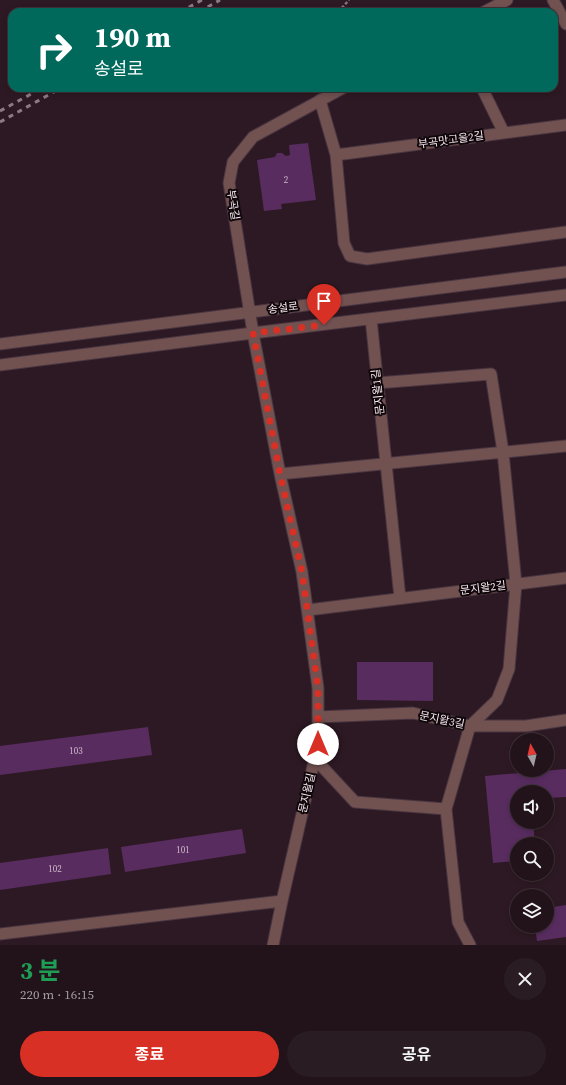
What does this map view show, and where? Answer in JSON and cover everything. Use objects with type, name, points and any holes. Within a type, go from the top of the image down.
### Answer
[{"type":"street","points":[[491,8],[506,0]]},
{"type":"street","points":[[558,9],[566,24]]},
{"type":"street","name":"부곡길","points":[[253,333],[229,183],[233,162],[252,137],[335,92]]},
{"type":"street","points":[[484,92],[504,133]]},
{"type":"street","points":[[320,100],[336,155],[344,243],[350,256],[367,259],[566,232]]},
{"type":"street","name":"부곡맛고을2길","points":[[336,155],[566,125]]},
{"type":"street","name":"송설로","points":[[0,344],[566,272]]},
{"type":"street","name":"송설로","points":[[0,365],[566,295]]},
{"type":"street","name":"문지왈1길","points":[[371,319],[386,464]]},
{"type":"street","name":"문지왈길","points":[[253,333],[280,474],[302,572],[318,688],[318,744],[273,945]]},
{"type":"street","points":[[377,383],[491,374],[503,452],[516,584],[509,669],[497,700],[470,726],[446,809],[458,922],[470,945]]},
{"type":"street","points":[[280,474],[566,446]]},
{"type":"street","points":[[386,464],[400,598]]},
{"type":"street","name":"문지왈2길","points":[[308,610],[566,578]]},
{"type":"street","name":"문지왈3길","points":[[318,718],[413,713],[470,726],[526,726],[566,720]]},
{"type":"street","points":[[315,759],[355,802],[446,809]]},
{"type":"street","points":[[0,934],[282,901]]},
{"type":"path","points":[[342,8],[349,0]]},
{"type":"building","points":[[308,143],[316,200],[281,204],[282,209],[264,211],[257,160],[275,157],[277,153],[282,153],[286,156],[290,155],[289,145]]},
{"type":"building","points":[[357,662],[433,662],[433,701],[357,700]]},
{"type":"building","points":[[148,727],[152,755],[0,775],[0,746]]},
{"type":"building","points":[[566,769],[566,797],[554,798],[554,785],[510,785],[510,829],[534,829],[534,837],[510,837],[510,862],[493,863],[485,776],[510,774],[510,777],[554,777],[554,770]]},
{"type":"building","points":[[242,829],[246,853],[125,872],[121,847]]},
{"type":"building","points":[[108,848],[111,874],[0,890],[0,863]]},
{"type":"building","points":[[566,905],[566,937],[537,941],[536,933],[554,933],[554,907]]},
{"type":"railway","points":[[187,8],[202,0]]},
{"type":"railway","points":[[206,8],[220,0]]},
{"type":"railway","points":[[0,111],[35,92]]},
{"type":"railway","points":[[0,122],[54,92]]},
{"type":"route","points":[[318,744],[318,688],[302,572],[280,474],[253,333],[324,325]]}]
